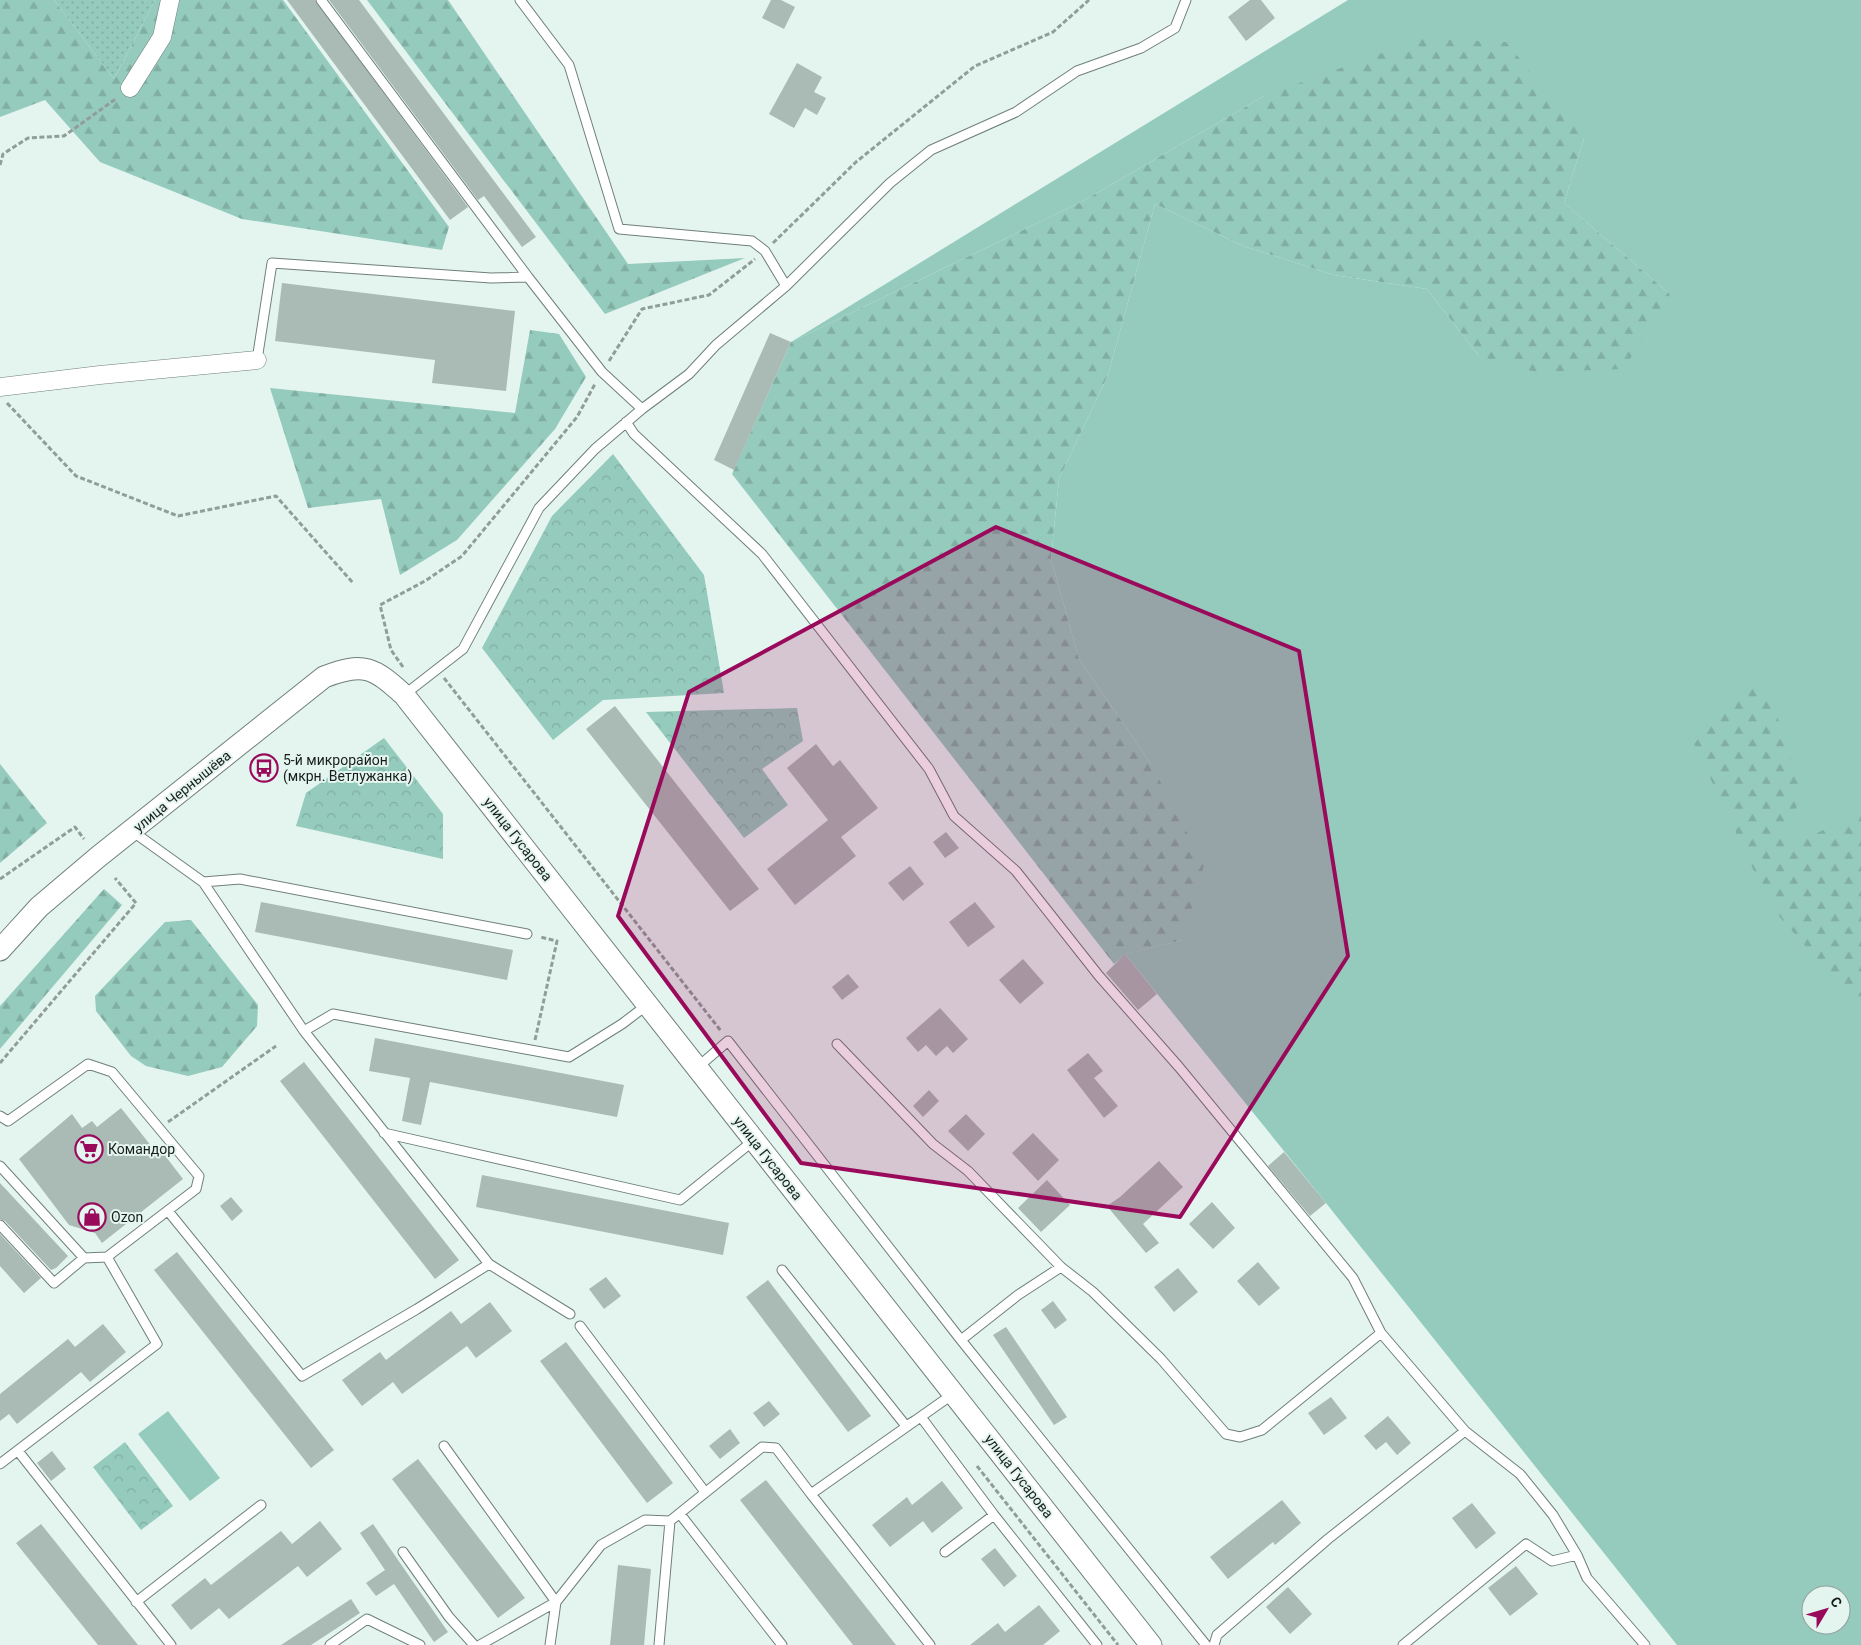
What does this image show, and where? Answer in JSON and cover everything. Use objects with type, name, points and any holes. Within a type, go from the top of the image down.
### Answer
[{"type":"street","points":[[130,88],[162,37],[170,0]]},
{"type":"street","points":[[3,394],[100,375],[257,360]]},
{"type":"street","name":"улица Чернышёва","points":[[0,950],[39,907],[324,677],[344,669],[361,668],[381,675]]},
{"type":"street","name":"улица Гусарова","points":[[381,675],[410,690],[753,1141],[1151,1645]]},
{"type":"lane","points":[[321,0],[528,278],[602,372],[642,409]]},
{"type":"lane","points":[[520,0],[569,64],[619,229],[752,241],[765,251],[786,286]]},
{"type":"lane","points":[[410,690],[463,649],[539,508],[595,449],[642,409],[689,374],[716,345],[786,286],[890,183],[931,150],[1016,112],[1077,71],[1141,48],[1175,28],[1186,0]]},
{"type":"lane","points":[[257,360],[272,263],[492,278],[528,278]]},
{"type":"lane","points":[[626,422],[634,434],[762,554],[929,768],[954,816],[1016,871],[1099,976],[1180,1067],[1353,1278],[1381,1333],[1465,1431],[1520,1474],[1553,1515],[1577,1555],[1587,1578],[1645,1645]]},
{"type":"lane","points":[[132,831],[203,882],[304,1031],[488,1264],[570,1314]]},
{"type":"lane","points":[[203,882],[240,879],[527,934]]},
{"type":"lane","points":[[304,1031],[333,1014],[569,1057],[622,1024],[648,1004]]},
{"type":"lane","points":[[697,1067],[728,1041],[961,1340],[1206,1645]]},
{"type":"lane","points":[[837,1044],[933,1144],[968,1171],[1061,1267],[1093,1292],[1161,1359],[1226,1434],[1240,1437],[1262,1430],[1381,1333]]},
{"type":"lane","points":[[0,1116],[8,1121],[88,1064],[112,1072],[199,1176],[196,1189],[107,1258],[84,1258],[54,1283],[0,1225]]},
{"type":"lane","points":[[384,1133],[680,1200],[753,1141]]},
{"type":"lane","points":[[0,1166],[84,1258]]},
{"type":"lane","points":[[168,1211],[302,1376],[418,1310],[488,1264]]},
{"type":"lane","points":[[0,1464],[157,1344],[107,1258]]},
{"type":"lane","points":[[961,1340],[1018,1295],[1061,1267]]},
{"type":"lane","points":[[782,1270],[906,1426]]},
{"type":"lane","points":[[580,1326],[705,1492]]},
{"type":"lane","points":[[811,1494],[954,1394]]},
{"type":"lane","points":[[921,1417],[994,1515],[1097,1645]]},
{"type":"lane","points":[[1214,1645],[1217,1635],[1321,1545],[1465,1431]]},
{"type":"lane","points":[[444,1446],[556,1602],[550,1645]]},
{"type":"lane","points":[[480,1645],[556,1602],[601,1545],[645,1520],[670,1521],[762,1447],[776,1448],[930,1645]]},
{"type":"lane","points":[[18,1451],[171,1645]]},
{"type":"lane","points":[[136,1602],[261,1505]]},
{"type":"lane","points":[[680,1514],[782,1645]]},
{"type":"lane","points":[[945,1552],[994,1515]]},
{"type":"lane","points":[[659,1645],[670,1521]]},
{"type":"lane","points":[[1403,1644],[1526,1544],[1552,1561],[1577,1555]]},
{"type":"lane","points":[[403,1552],[449,1617],[474,1645]]},
{"type":"lane","points":[[330,1645],[367,1618],[420,1645]]},
{"type":"path","points":[[410,690],[391,650],[380,605],[425,581],[462,556],[577,416],[642,309],[709,295],[765,251],[856,162],[975,66],[1053,32],[1090,0]]},
{"type":"path","points":[[0,165],[4,154],[28,138],[64,136],[130,88]]},
{"type":"path","points":[[3,394],[76,476],[178,516],[276,496],[353,583]]},
{"type":"path","points":[[437,670],[728,1041]]},
{"type":"path","points":[[0,879],[75,827],[84,838]]},
{"type":"path","points":[[0,1063],[136,903],[115,878]]},
{"type":"path","points":[[527,934],[557,941],[533,1050]]},
{"type":"path","points":[[171,1120],[276,1046]]},
{"type":"path","points":[[974,1462],[1118,1645]]},
{"type":"highlighted area","points":[[996,527],[1299,651],[1348,956],[1180,1217],[801,1163],[618,916],[689,692]]},
{"type":"green space","points":[[0,0],[54,0],[114,79],[155,0],[283,0],[449,227],[442,250],[242,219],[100,162],[45,100],[0,117]]},
{"type":"green space","points":[[54,0],[155,0],[114,79]]},
{"type":"green space","points":[[367,0],[448,0],[628,264],[745,258],[605,314]]},
{"type":"green space","points":[[1348,0],[1861,0],[1861,1645],[1677,1645],[1326,1203],[1125,954],[1183,940],[1151,764],[1079,659],[1051,559],[1059,479],[1108,375],[1155,204],[1243,246],[1334,275],[1427,289],[1479,356],[1670,294],[1564,203],[1584,138],[1264,96],[1083,201],[791,342]]},
{"type":"green space","points":[[1421,39],[1506,42],[1584,138],[1564,203],[1670,294],[1624,369],[1536,372],[1479,356],[1427,289],[1334,275],[1243,246],[1155,204],[1108,375],[1059,479],[1051,559],[1079,659],[1151,764],[1204,865],[1183,940],[1126,954],[1114,964],[732,474],[791,342],[1083,201],[1264,96]]},
{"type":"green space","points":[[530,330],[559,334],[586,377],[555,429],[457,540],[400,575],[381,499],[308,508],[270,388],[515,413]]},
{"type":"green space","points":[[613,454],[704,575],[724,693],[603,700],[553,740],[482,648],[552,516]]},
{"type":"green space","points":[[1745,685],[1771,696],[1803,798],[1781,829],[1793,844],[1858,814],[1861,817],[1861,1009],[1771,907],[1694,744]]},
{"type":"green space","points":[[797,708],[803,741],[762,769],[788,805],[744,838],[646,712]]},
{"type":"green space","points":[[384,738],[443,814],[443,859],[296,826],[306,793]]},
{"type":"green space","points":[[0,764],[47,823],[0,863]]},
{"type":"green space","points":[[104,889],[122,905],[0,1049],[0,1006]]},
{"type":"green space","points":[[191,920],[258,1005],[257,1026],[222,1067],[188,1076],[146,1066],[131,1056],[96,1011],[95,996],[165,922]]},
{"type":"green space","points":[[168,1411],[220,1478],[190,1501],[138,1434]]},
{"type":"green space","points":[[125,1442],[173,1506],[141,1530],[93,1467]]},
{"type":"building","points":[[287,0],[315,0],[468,207],[450,220]]},
{"type":"building","points":[[329,0],[359,0],[536,237],[522,247],[484,196],[478,200]]},
{"type":"building","points":[[771,0],[781,0],[795,7],[784,29],[762,18]]},
{"type":"building","points":[[1250,0],[1261,0],[1275,18],[1246,41],[1228,17]]},
{"type":"building","points":[[797,63],[822,77],[814,92],[826,98],[817,115],[805,108],[794,128],[769,114]]},
{"type":"building","points":[[282,283],[515,311],[506,391],[432,383],[435,360],[275,341]]},
{"type":"building","points":[[770,333],[791,342],[734,470],[714,460]]},
{"type":"building","points":[[615,706],[759,889],[730,911],[586,729]]},
{"type":"building","points":[[816,744],[833,766],[840,760],[878,808],[841,837],[856,856],[795,905],[767,869],[828,820],[787,768]]},
{"type":"building","points":[[946,832],[959,848],[945,858],[933,842]]},
{"type":"building","points":[[910,866],[924,884],[903,901],[888,883]]},
{"type":"building","points":[[261,902],[513,950],[507,980],[255,932]]},
{"type":"building","points":[[975,902],[995,927],[968,947],[949,922]]},
{"type":"building","points":[[1125,954],[1157,994],[1138,1010],[1106,973]]},
{"type":"building","points":[[1023,959],[1044,983],[1020,1004],[999,980]]},
{"type":"building","points":[[848,974],[859,987],[842,1000],[832,987]]},
{"type":"building","points":[[940,1008],[968,1039],[953,1053],[947,1046],[936,1056],[926,1045],[918,1052],[906,1038]]},
{"type":"building","points":[[375,1038],[624,1085],[617,1117],[430,1082],[421,1125],[402,1121],[410,1078],[369,1071]]},
{"type":"building","points":[[1088,1053],[1103,1071],[1094,1078],[1118,1106],[1104,1118],[1067,1070]]},
{"type":"building","points":[[304,1062],[459,1260],[435,1279],[280,1081]]},
{"type":"building","points":[[929,1090],[939,1101],[923,1117],[913,1106]]},
{"type":"building","points":[[121,1108],[156,1152],[160,1149],[183,1179],[102,1243],[95,1233],[69,1225],[19,1159],[72,1114],[82,1128],[92,1121],[97,1127]]},
{"type":"building","points":[[966,1114],[985,1134],[968,1151],[948,1131]]},
{"type":"building","points":[[1033,1133],[1059,1160],[1038,1181],[1012,1153]]},
{"type":"building","points":[[1284,1152],[1326,1203],[1310,1216],[1268,1166]]},
{"type":"building","points":[[1159,1161],[1183,1187],[1143,1224],[1159,1243],[1146,1253],[1107,1206],[1120,1197]]},
{"type":"building","points":[[482,1175],[729,1223],[723,1255],[476,1207]]},
{"type":"building","points":[[1047,1180],[1070,1205],[1041,1232],[1018,1208]]},
{"type":"building","points":[[0,1183],[68,1256],[56,1268],[51,1270],[5,1221],[0,1219]]},
{"type":"building","points":[[231,1197],[243,1211],[232,1221],[220,1206]]},
{"type":"building","points":[[1212,1202],[1235,1228],[1213,1249],[1189,1224]]},
{"type":"building","points":[[0,1234],[41,1278],[24,1293],[0,1266]]},
{"type":"building","points":[[177,1252],[334,1450],[311,1468],[154,1270]]},
{"type":"building","points":[[1258,1262],[1280,1288],[1259,1306],[1237,1281]]},
{"type":"building","points":[[1178,1268],[1198,1292],[1174,1312],[1154,1287]]},
{"type":"building","points":[[606,1277],[621,1296],[604,1309],[589,1289]]},
{"type":"building","points":[[768,1280],[871,1416],[848,1432],[746,1297]]},
{"type":"building","points":[[1053,1301],[1067,1320],[1055,1329],[1041,1310]]},
{"type":"building","points":[[490,1302],[512,1331],[476,1358],[467,1346],[402,1394],[393,1382],[362,1406],[342,1380],[380,1352],[386,1360],[451,1311],[461,1324]]},
{"type":"building","points":[[103,1324],[126,1352],[90,1382],[81,1372],[17,1424],[9,1414],[0,1421],[0,1394],[68,1339],[75,1347]]},
{"type":"building","points":[[1006,1327],[1067,1417],[1054,1425],[993,1335]]},
{"type":"building","points":[[566,1342],[673,1483],[647,1503],[540,1361]]},
{"type":"building","points":[[1331,1397],[1347,1418],[1324,1435],[1308,1413]]},
{"type":"building","points":[[769,1401],[780,1414],[764,1427],[753,1413]]},
{"type":"building","points":[[1388,1416],[1411,1443],[1397,1455],[1386,1442],[1376,1450],[1364,1436]]},
{"type":"building","points":[[730,1429],[740,1443],[720,1459],[709,1446]]},
{"type":"building","points":[[52,1451],[66,1469],[51,1481],[37,1463]]},
{"type":"building","points":[[418,1459],[525,1598],[498,1618],[392,1479]]},
{"type":"building","points":[[766,1480],[896,1645],[853,1645],[740,1500]]},
{"type":"building","points":[[942,1481],[963,1508],[932,1533],[923,1521],[890,1547],[872,1525],[907,1497],[912,1505]]},
{"type":"building","points":[[1282,1500],[1301,1523],[1275,1545],[1273,1542],[1228,1579],[1210,1557]]},
{"type":"building","points":[[1472,1503],[1496,1533],[1476,1549],[1452,1518]]},
{"type":"building","points":[[320,1521],[342,1549],[307,1577],[298,1566],[229,1619],[219,1608],[191,1630],[171,1605],[205,1578],[211,1585],[281,1531],[292,1544]]},
{"type":"building","points":[[41,1524],[138,1645],[98,1645],[16,1543]]},
{"type":"building","points":[[373,1524],[448,1632],[434,1642],[394,1584],[376,1596],[366,1583],[385,1570],[360,1533]]},
{"type":"building","points":[[995,1548],[1017,1576],[1004,1587],[981,1559]]},
{"type":"building","points":[[618,1565],[651,1569],[644,1645],[610,1645]]},
{"type":"building","points":[[1516,1566],[1538,1594],[1510,1616],[1488,1588]]},
{"type":"building","points":[[1288,1587],[1312,1614],[1290,1634],[1266,1607]]},
{"type":"building","points":[[351,1599],[360,1613],[311,1645],[281,1645]]},
{"type":"building","points":[[1039,1605],[1060,1631],[1043,1645],[970,1645],[998,1623],[1005,1632]]},
{"type":"place","name":"5-й микрорайон (мкрн. Ветлужанка)","points":[[264,768]]},
{"type":"place","name":"Командор","points":[[89,1149]]},
{"type":"place","name":"Ozon","points":[[92,1217]]}]
